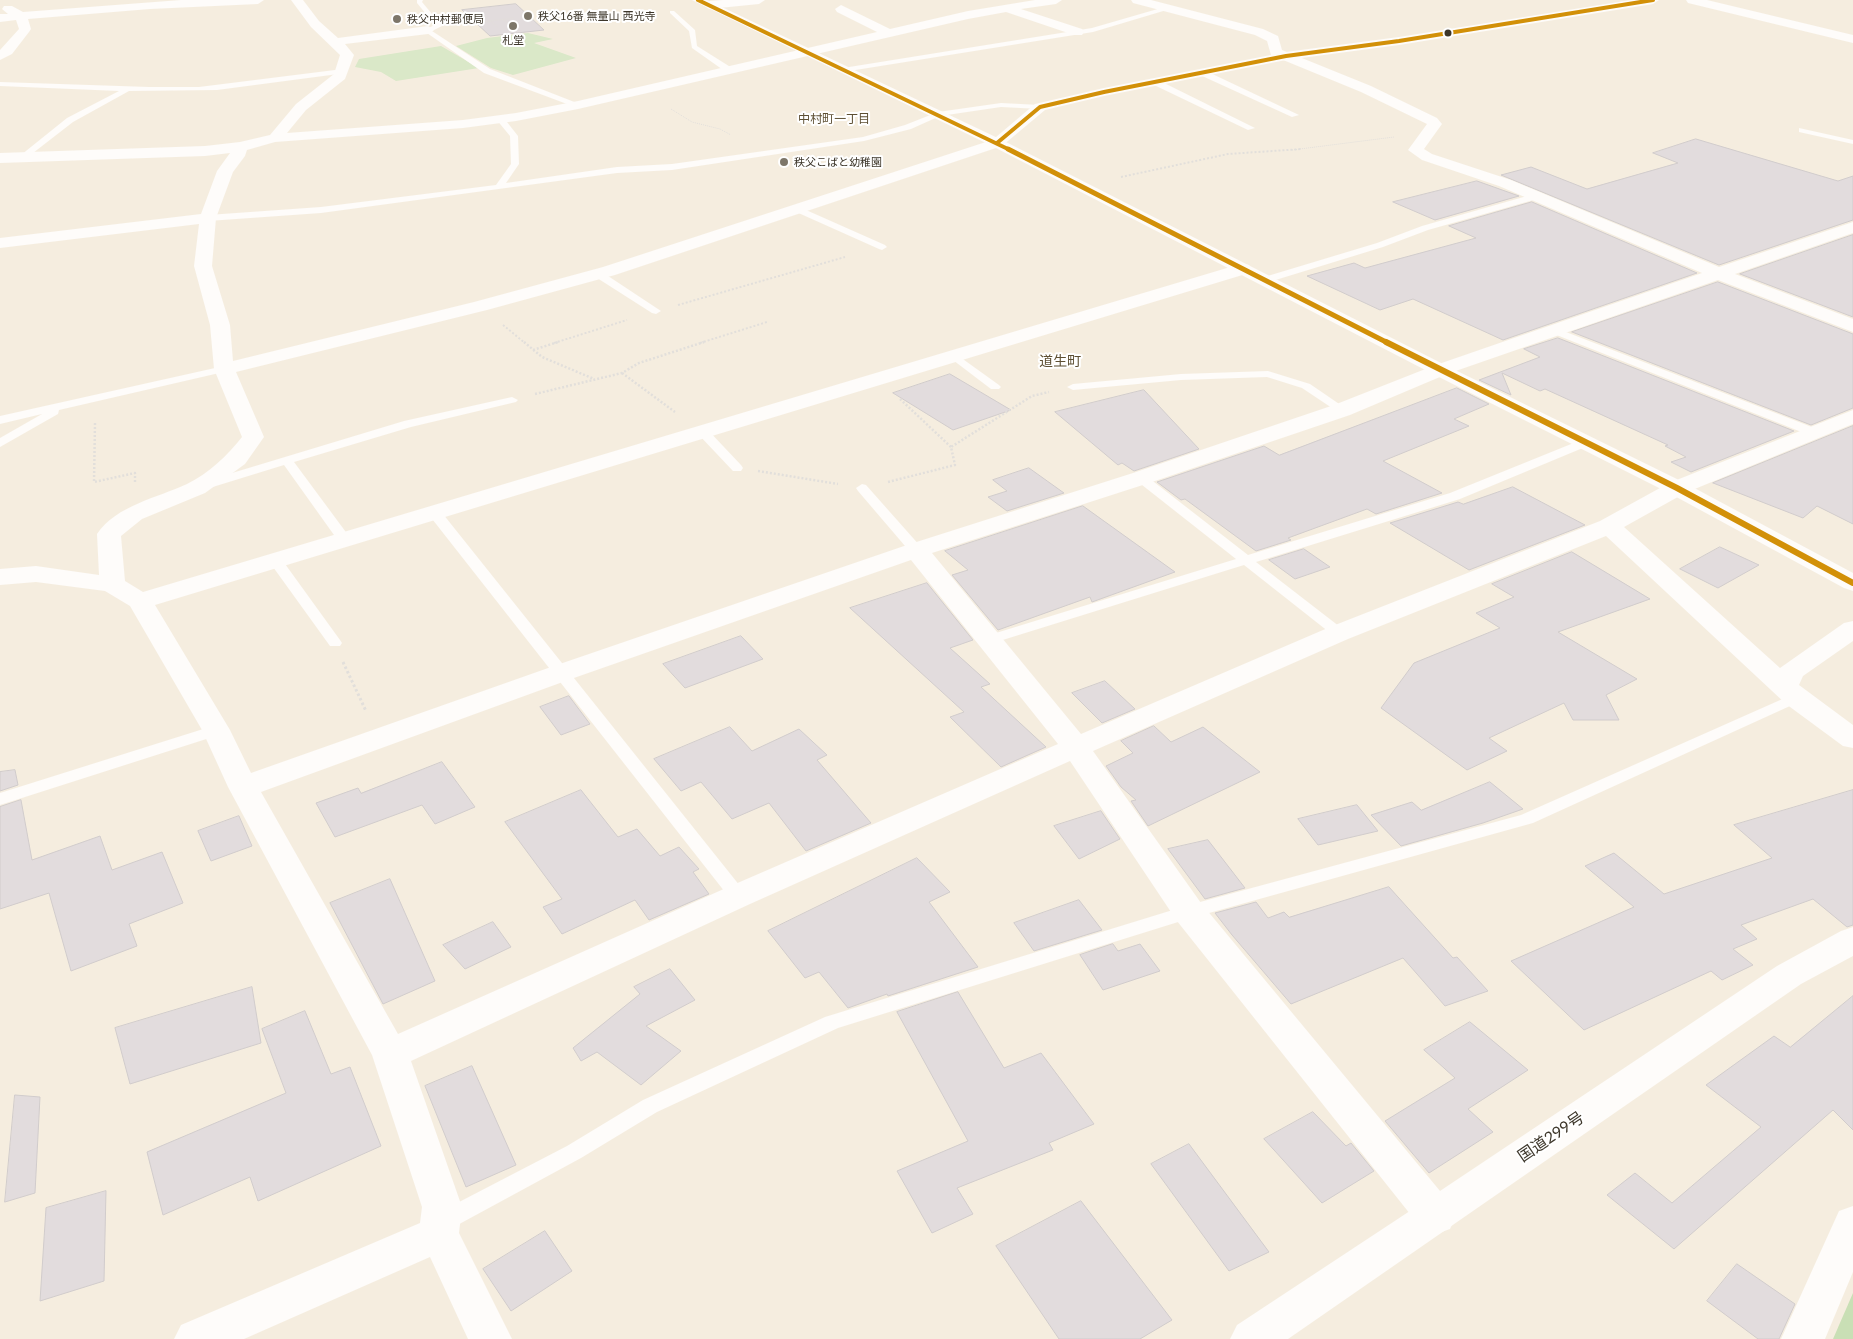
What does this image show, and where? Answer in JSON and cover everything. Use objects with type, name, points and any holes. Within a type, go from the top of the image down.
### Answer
[{"type":"main road","points":[[0,18],[150,5],[258,0]]},
{"type":"main road","points":[[275,138],[301,107],[340,76],[347,55],[316,24],[296,0]]},
{"type":"main road","points":[[704,3],[758,0]]},
{"type":"main road","points":[[0,158],[205,151],[240,147],[275,138],[463,124],[500,119],[578,105],[888,33],[1052,0]]},
{"type":"main road","points":[[1137,0],[1259,32],[1273,39],[1276,52],[1366,89],[1432,121],[1435,124],[1416,150],[1428,157],[1505,183],[1534,197],[1717,273],[1853,326]]},
{"type":"main road","points":[[224,368],[480,306],[598,274],[997,143],[1040,106],[1286,56],[1398,41],[1654,0]]},
{"type":"main road","points":[[1692,0],[1853,39]]},
{"type":"main road","points":[[704,3],[997,143],[1440,370],[1677,488],[1853,583]]},
{"type":"main road","points":[[958,3],[980,13]]},
{"type":"main road","points":[[0,5],[21,16],[25,29],[7,51],[0,56]]},
{"type":"main road","points":[[1006,8],[1078,32]]},
{"type":"main road","points":[[841,9],[888,33]]},
{"type":"main road","points":[[334,42],[428,30]]},
{"type":"main road","points":[[112,584],[109,534],[134,514],[197,488],[237,459],[253,438],[224,368],[220,325],[203,266],[208,218],[225,171],[238,156],[240,147]]},
{"type":"main road","points":[[0,243],[208,218]]},
{"type":"main road","points":[[243,787],[561,673],[916,550],[1141,478],[1342,410],[1440,370],[1853,227]]},
{"type":"main road","points":[[140,601],[1243,269]]},
{"type":"main road","points":[[390,1054],[738,896],[1076,748],[1340,633],[1609,526],[1677,488],[1853,416]]},
{"type":"main road","points":[[1609,526],[1790,692],[1853,739]]},
{"type":"main road","points":[[916,550],[1076,748],[1189,912],[1436,1216]]},
{"type":"main road","points":[[0,577],[36,574],[112,584],[140,601],[216,730],[243,787],[390,1054],[442,1207],[440,1228],[490,1339]]},
{"type":"main road","points":[[1790,692],[1791,672],[1853,629]]},
{"type":"main road","name":"国道299号","points":[[1252,1339],[1789,975],[1853,940]]},
{"type":"main road","points":[[1803,1339],[1853,1224]]},
{"type":"main road","points":[[196,1339],[440,1228]]},
{"type":"lane","points":[[420,0],[419,2],[439,26],[428,30]]},
{"type":"lane","points":[[843,70],[1078,32],[1168,8]]},
{"type":"lane","points":[[672,12],[692,30],[694,47],[729,70]]},
{"type":"lane","points":[[428,30],[487,71],[578,105]]},
{"type":"lane","points":[[0,84],[128,89],[200,89],[343,71]]},
{"type":"lane","points":[[1203,74],[1295,115]]},
{"type":"lane","points":[[1155,82],[1251,128]]},
{"type":"lane","points":[[24,157],[70,120],[128,89]]},
{"type":"lane","points":[[208,218],[321,210],[608,172],[672,167],[864,139],[908,127],[938,114],[1001,105],[1040,106]]},
{"type":"lane","points":[[499,187],[515,164],[514,136],[500,119]]},
{"type":"lane","points":[[1802,130],[1853,142]]},
{"type":"lane","points":[[1265,280],[1380,245],[1424,228],[1534,197]]},
{"type":"lane","points":[[797,209],[882,247]]},
{"type":"lane","points":[[598,274],[656,311]]},
{"type":"lane","points":[[1553,330],[1813,432]]},
{"type":"lane","points":[[953,355],[995,387]]},
{"type":"lane","points":[[0,420],[224,368]]},
{"type":"lane","points":[[1072,388],[1181,377],[1268,374],[1306,386],[1342,410]]},
{"type":"lane","points":[[197,488],[408,424],[512,400]]},
{"type":"lane","points":[[0,443],[68,404]]},
{"type":"lane","points":[[702,431],[737,468]]},
{"type":"lane","points":[[988,640],[1455,496],[1586,442]]},
{"type":"lane","points":[[287,461],[344,540]]},
{"type":"lane","points":[[1141,478],[1340,633]]},
{"type":"lane","points":[[862,488],[916,550]]},
{"type":"lane","points":[[434,512],[738,896]]},
{"type":"lane","points":[[275,560],[334,643]]},
{"type":"lane","points":[[440,1228],[574,1152],[650,1106],[832,1022],[1189,912],[1527,819],[1790,692]]},
{"type":"lane","points":[[0,799],[216,730]]},
{"type":"path","points":[[474,23],[514,18]]},
{"type":"path","points":[[503,19],[512,25]]},
{"type":"path","points":[[490,21],[498,28]]},
{"type":"path","points":[[640,90],[692,122],[720,129],[762,153]]},
{"type":"path","points":[[1081,186],[1228,154],[1291,150],[1427,134]]},
{"type":"path","points":[[533,350],[656,311],[882,247]]},
{"type":"path","points":[[480,306],[542,357],[595,380]]},
{"type":"path","points":[[512,400],[622,373],[639,363],[766,322]]},
{"type":"path","points":[[622,373],[702,431]]},
{"type":"path","points":[[737,468],[862,488],[956,465],[951,447],[878,378]]},
{"type":"path","points":[[951,447],[1032,396],[1072,388]]},
{"type":"path","points":[[94,397],[94,482],[135,473],[134,514]]},
{"type":"path","points":[[334,643],[379,739]]},
{"type":"green space","points":[[528,33],[553,39],[534,43],[576,58],[513,75],[491,68],[456,46],[487,38]]},
{"type":"green space","points":[[441,46],[479,68],[396,81],[381,72],[355,67],[359,59]]},
{"type":"green space","points":[[1853,1293],[1853,1339],[1833,1339]]},
{"type":"building","points":[[516,4],[544,30],[490,36],[462,10]]},
{"type":"building","points":[[1696,139],[1838,181],[1853,176],[1853,220],[1719,265],[1501,175],[1531,167],[1587,189],[1678,163],[1653,153]]},
{"type":"building","points":[[1477,181],[1519,196],[1435,220],[1393,202]]},
{"type":"building","points":[[1532,202],[1697,273],[1503,340],[1413,299],[1380,310],[1307,276],[1354,263],[1365,268],[1476,238],[1449,226]]},
{"type":"building","points":[[1853,235],[1853,317],[1740,274]]},
{"type":"building","points":[[1718,282],[1853,334],[1853,408],[1811,425],[1572,332]]},
{"type":"building","points":[[1558,338],[1794,431],[1691,472],[1671,462],[1686,457],[1665,446],[1668,445],[1545,389],[1540,391],[1502,373],[1511,395],[1479,380],[1540,357],[1524,349]]},
{"type":"building","points":[[950,374],[1011,410],[953,430],[893,393]]},
{"type":"building","points":[[1457,388],[1489,404],[1454,419],[1469,426],[1383,461],[1442,493],[1376,514],[1367,509],[1288,538],[1291,540],[1256,551],[1185,499],[1181,500],[1157,482],[1264,446],[1279,455]]},
{"type":"building","points":[[1144,390],[1199,449],[1134,471],[1122,463],[1118,465],[1055,412]]},
{"type":"building","points":[[1853,426],[1853,524],[1817,506],[1803,518],[1713,483]]},
{"type":"building","points":[[1029,468],[1064,493],[1007,511],[988,497],[1007,491],[993,480]]},
{"type":"building","points":[[1513,487],[1585,525],[1469,570],[1390,523],[1458,502],[1463,504]]},
{"type":"building","points":[[1083,506],[1175,572],[1092,602],[1090,597],[998,630],[952,575],[968,570],[945,551]]},
{"type":"building","points":[[1720,547],[1759,565],[1718,588],[1680,569]]},
{"type":"building","points":[[1304,549],[1330,567],[1295,579],[1269,560]]},
{"type":"building","points":[[1572,552],[1650,599],[1558,632],[1637,679],[1606,695],[1619,720],[1573,720],[1564,703],[1489,738],[1507,751],[1467,770],[1381,708],[1414,663],[1500,628],[1476,613],[1514,597],[1492,584]]},
{"type":"building","points":[[927,583],[973,640],[950,648],[990,684],[981,687],[1046,747],[1001,767],[950,717],[964,712],[850,608]]},
{"type":"building","points":[[741,636],[763,659],[685,688],[663,664]]},
{"type":"building","points":[[1105,681],[1135,709],[1102,723],[1072,693]]},
{"type":"building","points":[[569,696],[590,724],[561,735],[540,707]]},
{"type":"building","points":[[1154,726],[1171,742],[1203,727],[1260,772],[1148,826],[1131,801],[1136,800],[1121,787],[1106,766],[1133,753],[1121,741]]},
{"type":"building","points":[[730,727],[752,751],[799,729],[827,755],[817,760],[871,823],[806,851],[769,803],[732,819],[701,782],[681,791],[654,759]]},
{"type":"building","points":[[442,762],[475,807],[435,824],[422,805],[335,837],[316,803],[358,788],[361,793]]},
{"type":"building","points":[[15,770],[18,785],[0,791],[0,772]]},
{"type":"building","points":[[1490,782],[1523,809],[1483,823],[1401,846],[1371,815],[1412,802],[1421,810]]},
{"type":"building","points":[[581,790],[618,837],[637,829],[660,856],[679,847],[699,869],[693,872],[709,894],[649,920],[635,900],[562,934],[543,907],[562,899],[505,822]]},
{"type":"building","points":[[1853,790],[1853,925],[1847,927],[1813,899],[1741,925],[1757,939],[1733,949],[1753,965],[1722,980],[1711,971],[1584,1030],[1511,961],[1634,907],[1585,866],[1614,853],[1664,894],[1772,858],[1734,825]]},
{"type":"building","points":[[21,800],[32,860],[100,836],[112,870],[162,852],[183,903],[129,924],[137,946],[71,971],[49,893],[0,909],[0,807]]},
{"type":"building","points":[[1357,805],[1378,831],[1318,845],[1298,819]]},
{"type":"building","points":[[1101,811],[1120,839],[1079,859],[1054,826]]},
{"type":"building","points":[[239,816],[252,846],[211,861],[198,831]]},
{"type":"building","points":[[1208,840],[1245,888],[1205,899],[1168,849]]},
{"type":"building","points":[[917,858],[950,892],[929,902],[978,967],[888,996],[887,994],[848,1008],[819,972],[805,978],[768,931]]},
{"type":"building","points":[[390,879],[435,981],[383,1004],[330,903]]},
{"type":"building","points":[[1389,887],[1453,958],[1457,957],[1488,991],[1445,1006],[1403,958],[1291,1004],[1215,913],[1256,902],[1268,918],[1284,912],[1289,917]]},
{"type":"building","points":[[1079,900],[1102,930],[1034,951],[1014,923]]},
{"type":"building","points":[[493,922],[511,947],[465,969],[443,945]]},
{"type":"building","points":[[1113,944],[1118,951],[1140,944],[1160,971],[1103,990],[1080,955]]},
{"type":"building","points":[[670,969],[695,1000],[646,1026],[681,1051],[641,1085],[597,1052],[581,1061],[573,1048],[640,994],[634,987]]},
{"type":"building","points":[[252,987],[261,1043],[130,1084],[115,1028]]},
{"type":"building","points":[[958,992],[1004,1068],[1041,1053],[1094,1124],[1049,1143],[1053,1150],[957,1188],[973,1214],[932,1233],[897,1171],[968,1141],[897,1012]]},
{"type":"building","points":[[1853,996],[1853,1130],[1833,1110],[1674,1249],[1607,1195],[1635,1173],[1672,1203],[1761,1127],[1706,1085],[1774,1036],[1790,1047]]},
{"type":"building","points":[[305,1011],[331,1074],[350,1067],[381,1146],[258,1201],[250,1177],[163,1215],[147,1152],[286,1093],[262,1029]]},
{"type":"building","points":[[1470,1022],[1528,1070],[1468,1109],[1493,1132],[1429,1173],[1385,1121],[1455,1078],[1424,1050]]},
{"type":"building","points":[[472,1066],[516,1165],[466,1187],[425,1086]]},
{"type":"building","points":[[15,1095],[40,1097],[35,1193],[5,1202]]},
{"type":"building","points":[[1313,1112],[1346,1146],[1351,1143],[1374,1171],[1322,1203],[1264,1139]]},
{"type":"building","points":[[1189,1144],[1269,1252],[1229,1271],[1151,1164]]},
{"type":"building","points":[[106,1191],[104,1281],[40,1301],[46,1208]]},
{"type":"building","points":[[1081,1201],[1172,1320],[1140,1339],[1059,1339],[996,1246]]},
{"type":"building","points":[[545,1231],[572,1271],[511,1311],[483,1269]]},
{"type":"building","points":[[1737,1264],[1795,1304],[1779,1339],[1758,1339],[1707,1301]]},
{"type":"transit line","points":[[698,0],[997,143],[1440,370],[1677,488],[1853,583]]},
{"type":"transit line","points":[[997,143],[1040,107],[1104,92],[1286,56],[1399,41],[1653,0]]},
{"type":"place","name":"秩父16番 無量山 西光寺","points":[[528,16]]},
{"type":"place","name":"秩父中村郵便局","points":[[397,19]]},
{"type":"place","name":"札堂","points":[[513,26]]},
{"type":"place","name":"秩父こばと幼稚園","points":[[784,162]]},
{"type":"district","name":"中村町一丁目","points":[[834,119]]},
{"type":"district","name":"道生町","points":[[1060,361]]}]
